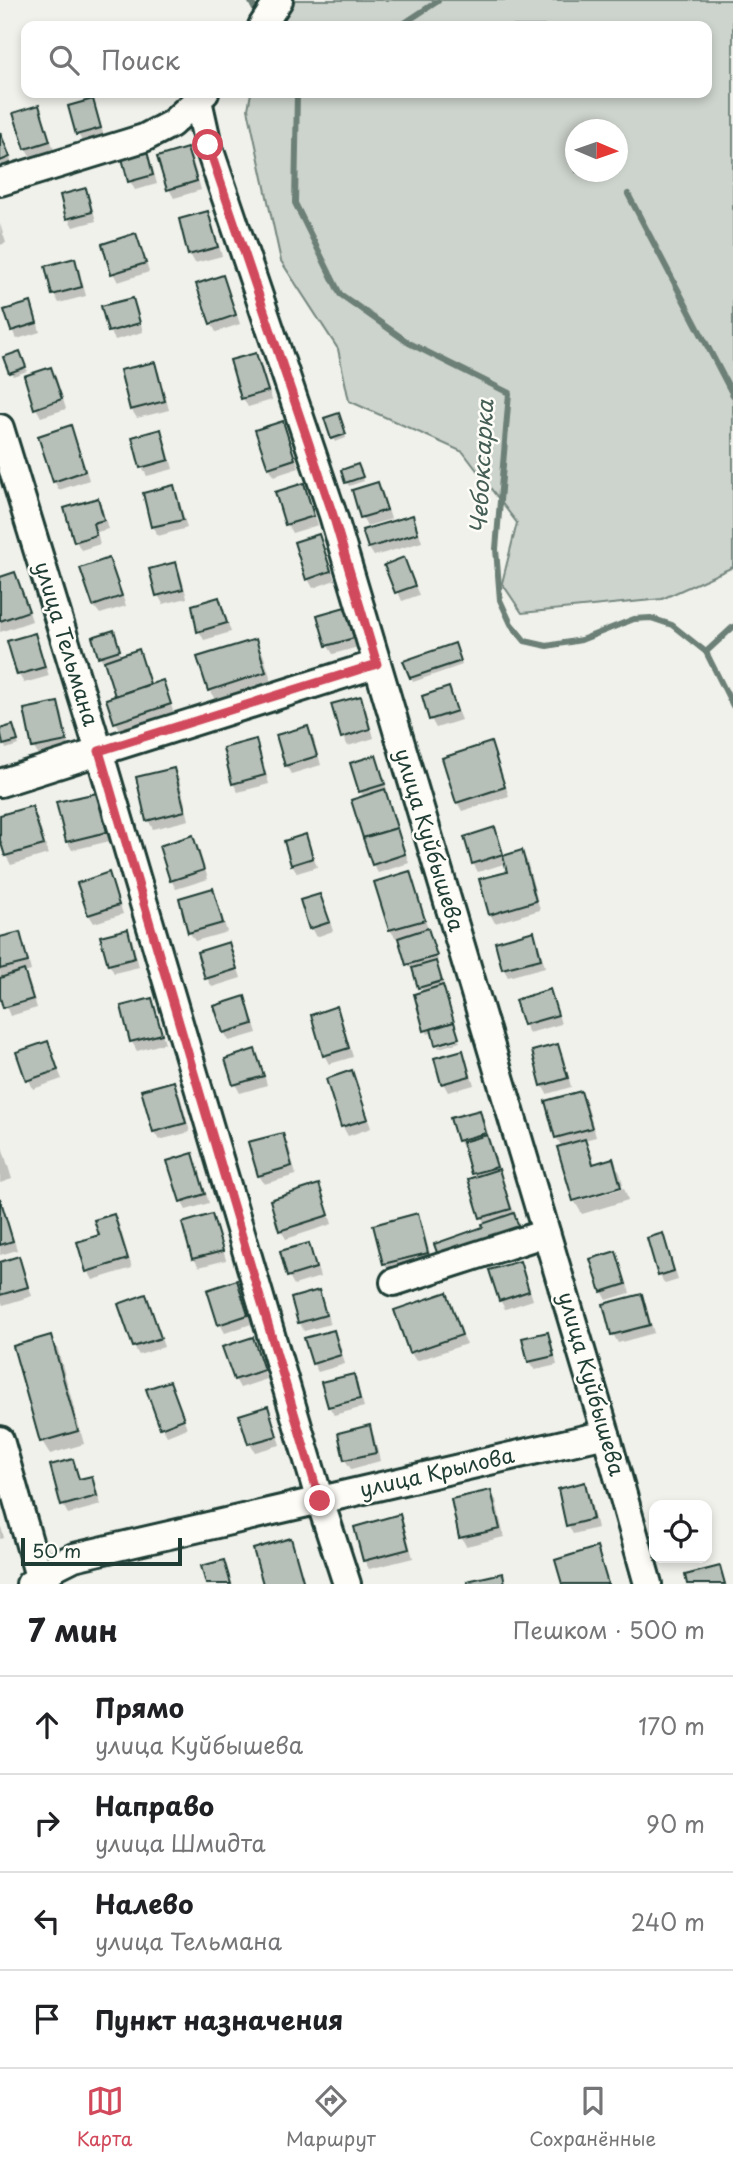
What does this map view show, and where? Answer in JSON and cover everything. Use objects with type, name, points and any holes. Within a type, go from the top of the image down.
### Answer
[{"type":"street","points":[[0,182],[144,138],[172,124],[200,98]]},
{"type":"street","name":"улица Куйбышева","points":[[202,98],[208,145],[333,515],[606,1434],[648,1584]]},
{"type":"street","name":"улица Тельмана","points":[[0,428],[347,1584]]},
{"type":"street","points":[[0,783],[377,664]]},
{"type":"street","points":[[394,1282],[546,1233]]},
{"type":"street","name":"улица Крылова","points":[[37,1583],[56,1566],[74,1557],[606,1434]]},
{"type":"street","points":[[0,1440],[37,1583]]},
{"type":"shaded area","points":[[295,0],[733,0],[733,567],[662,599],[522,613],[502,583],[517,523],[463,452],[349,401],[338,349],[281,261],[248,109],[250,98],[712,98],[712,21],[283,21]]},
{"type":"building","points":[[93,99],[101,128],[76,135],[68,106]]},
{"type":"building","points":[[39,105],[50,141],[25,149],[13,113]]},
{"type":"building","points":[[0,132],[10,157],[0,161]]},
{"type":"building","points":[[146,147],[153,175],[128,182],[121,154]]},
{"type":"building","points":[[187,148],[197,181],[167,190],[157,157]]},
{"type":"building","points":[[86,188],[92,212],[66,219],[60,195]]},
{"type":"building","points":[[208,211],[218,247],[188,255],[179,219]]},
{"type":"building","points":[[136,233],[146,263],[111,274],[102,244]]},
{"type":"building","points":[[75,258],[82,287],[52,295],[45,266]]},
{"type":"building","points":[[223,275],[236,315],[210,324],[196,284]]},
{"type":"building","points":[[133,298],[140,323],[108,332],[101,306]]},
{"type":"building","points":[[31,302],[37,323],[11,331],[4,310]]},
{"type":"building","points":[[20,351],[26,367],[9,373],[3,357]]},
{"type":"building","points":[[256,353],[268,391],[241,399],[230,360]]},
{"type":"building","points":[[155,362],[165,401],[130,410],[120,370]]},
{"type":"building","points":[[51,367],[62,399],[34,409],[24,376]]},
{"type":"building","points":[[339,413],[346,434],[331,439],[324,418]]},
{"type":"building","points":[[283,421],[295,459],[268,468],[255,430]]},
{"type":"building","points":[[71,425],[85,471],[53,482],[38,436]]},
{"type":"building","points":[[161,429],[169,460],[140,468],[132,437]]},
{"type":"building","points":[[358,464],[363,477],[345,483],[341,470]]},
{"type":"building","points":[[378,482],[387,510],[360,518],[352,490]]},
{"type":"building","points":[[304,483],[314,516],[285,525],[275,492]]},
{"type":"building","points":[[174,485],[183,520],[151,527],[143,493]]},
{"type":"building","points":[[98,498],[104,520],[93,523],[96,535],[74,542],[64,508]]},
{"type":"building","points":[[413,515],[418,533],[368,548],[362,530]]},
{"type":"building","points":[[319,534],[331,571],[306,580],[294,542]]},
{"type":"building","points":[[404,557],[415,586],[395,593],[384,565]]},
{"type":"building","points":[[109,558],[122,596],[93,606],[80,568]]},
{"type":"building","points":[[176,562],[183,589],[156,596],[149,569]]},
{"type":"building","points":[[15,572],[29,611],[0,621],[0,577]]},
{"type":"building","points":[[219,597],[227,623],[197,632],[192,605]]},
{"type":"building","points":[[345,607],[354,638],[326,646],[317,615]]},
{"type":"building","points":[[114,630],[120,650],[98,657],[92,637]]},
{"type":"building","points":[[35,633],[45,667],[17,675],[7,641]]},
{"type":"building","points":[[256,639],[266,672],[208,691],[197,657]]},
{"type":"building","points":[[455,643],[461,661],[410,678],[403,661]]},
{"type":"building","points":[[139,649],[150,684],[115,696],[104,661]]},
{"type":"building","points":[[163,680],[171,704],[114,723],[106,699]]},
{"type":"building","points":[[449,687],[457,711],[429,720],[422,696]]},
{"type":"building","points":[[361,696],[370,729],[341,738],[331,704]]},
{"type":"building","points":[[58,702],[67,741],[32,748],[24,709]]},
{"type":"building","points":[[13,725],[18,741],[3,745],[0,729]]},
{"type":"building","points":[[308,726],[317,756],[285,766],[276,735]]},
{"type":"building","points":[[256,739],[265,775],[232,784],[223,748]]},
{"type":"building","points":[[491,742],[505,787],[456,803],[442,758]]},
{"type":"building","points":[[376,755],[385,784],[359,792],[350,763]]},
{"type":"building","points":[[174,768],[185,811],[146,821],[136,777]]},
{"type":"building","points":[[385,789],[397,828],[363,838],[351,800]]},
{"type":"building","points":[[97,793],[107,832],[66,842],[56,802]]},
{"type":"building","points":[[32,806],[44,845],[5,856],[0,840],[0,815]]},
{"type":"building","points":[[495,827],[503,854],[472,864],[464,837]]},
{"type":"building","points":[[397,828],[405,854],[372,865],[363,838]]},
{"type":"building","points":[[306,834],[313,858],[291,865],[284,841]]},
{"type":"building","points":[[193,835],[204,870],[170,881],[159,846]]},
{"type":"building","points":[[522,850],[536,901],[489,915],[479,879],[507,872],[503,856]]},
{"type":"building","points":[[410,871],[425,920],[389,930],[374,882]]},
{"type":"building","points":[[109,872],[119,905],[88,915],[77,883]]},
{"type":"building","points":[[213,888],[223,923],[188,933],[179,898]]},
{"type":"building","points":[[320,894],[330,922],[309,929],[300,900]]},
{"type":"building","points":[[428,928],[437,956],[406,965],[398,938]]},
{"type":"building","points":[[128,929],[135,958],[108,965],[100,936]]},
{"type":"building","points":[[534,931],[541,959],[502,969],[495,942]]},
{"type":"building","points":[[20,932],[28,962],[0,969],[0,937]]},
{"type":"building","points":[[229,942],[237,969],[205,979],[197,952]]},
{"type":"building","points":[[436,961],[442,981],[418,988],[412,968]]},
{"type":"building","points":[[24,970],[33,999],[3,1008],[0,978]]},
{"type":"building","points":[[443,985],[454,1022],[424,1031],[414,994]]},
{"type":"building","points":[[550,989],[558,1015],[523,1025],[515,1000]]},
{"type":"building","points":[[245,996],[253,1024],[223,1033],[214,1006]]},
{"type":"building","points":[[152,998],[162,1034],[130,1042],[121,1006]]},
{"type":"building","points":[[337,1006],[349,1048],[323,1056],[311,1015]]},
{"type":"building","points":[[454,1022],[459,1038],[435,1045],[431,1029]]},
{"type":"building","points":[[48,1041],[58,1070],[26,1081],[16,1052]]},
{"type":"building","points":[[558,1044],[568,1078],[541,1086],[532,1051]]},
{"type":"building","points":[[255,1049],[264,1076],[233,1085],[225,1059]]},
{"type":"building","points":[[463,1050],[470,1076],[441,1084],[434,1058]]},
{"type":"building","points":[[352,1070],[368,1119],[341,1127],[326,1079]]},
{"type":"building","points":[[174,1081],[186,1123],[153,1132],[141,1090]]},
{"type":"building","points":[[581,1091],[592,1128],[555,1138],[545,1101]]},
{"type":"building","points":[[480,1110],[486,1133],[457,1141],[450,1118]]},
{"type":"building","points":[[283,1133],[292,1166],[258,1176],[248,1142]]},
{"type":"building","points":[[487,1135],[497,1167],[471,1174],[462,1142]]},
{"type":"building","points":[[585,1139],[593,1164],[613,1158],[621,1187],[573,1201],[557,1147]]},
{"type":"building","points":[[193,1153],[205,1194],[180,1202],[167,1161]]},
{"type":"building","points":[[499,1169],[511,1209],[480,1218],[468,1179]]},
{"type":"building","points":[[319,1184],[329,1215],[279,1231],[270,1200]]},
{"type":"building","points":[[0,1198],[13,1241],[0,1245]]},
{"type":"building","points":[[418,1213],[428,1253],[383,1264],[373,1225]]},
{"type":"building","points":[[514,1213],[520,1231],[439,1258],[434,1244]]},
{"type":"building","points":[[114,1214],[128,1259],[86,1272],[77,1242],[99,1235],[94,1220]]},
{"type":"building","points":[[212,1214],[223,1251],[192,1259],[182,1223]]},
{"type":"building","points":[[663,1233],[674,1271],[658,1276],[647,1238]]},
{"type":"building","points":[[309,1243],[316,1268],[287,1277],[280,1251]]},
{"type":"building","points":[[616,1251],[626,1284],[601,1292],[590,1259]]},
{"type":"building","points":[[19,1256],[28,1287],[0,1295],[0,1262]]},
{"type":"building","points":[[520,1261],[529,1291],[499,1301],[489,1270]]},
{"type":"building","points":[[237,1280],[248,1315],[218,1325],[207,1290]]},
{"type":"building","points":[[319,1290],[326,1315],[298,1323],[291,1298]]},
{"type":"building","points":[[447,1292],[462,1335],[409,1353],[394,1310]]},
{"type":"building","points":[[146,1294],[161,1338],[133,1347],[118,1304]]},
{"type":"building","points":[[642,1294],[650,1325],[611,1335],[603,1304]]},
{"type":"building","points":[[334,1330],[341,1355],[312,1364],[304,1338]]},
{"type":"building","points":[[548,1332],[554,1356],[528,1362],[522,1338]]},
{"type":"building","points":[[51,1335],[78,1431],[40,1442],[13,1346]]},
{"type":"building","points":[[253,1337],[264,1370],[234,1380],[222,1347]]},
{"type":"building","points":[[354,1374],[360,1399],[328,1407],[321,1382]]},
{"type":"building","points":[[170,1381],[184,1419],[160,1428],[146,1389]]},
{"type":"building","points":[[268,1406],[277,1436],[248,1444],[239,1415]]},
{"type":"building","points":[[370,1425],[376,1453],[344,1460],[338,1433]]},
{"type":"building","points":[[73,1459],[79,1479],[92,1476],[97,1496],[61,1506],[50,1465]]},
{"type":"building","points":[[585,1482],[593,1519],[566,1526],[558,1489]]},
{"type":"building","points":[[491,1490],[500,1529],[459,1538],[451,1499]]},
{"type":"building","points":[[400,1514],[409,1549],[363,1561],[354,1527]]},
{"type":"building","points":[[291,1538],[304,1584],[263,1584],[253,1549]]},
{"type":"building","points":[[597,1547],[608,1584],[562,1584],[555,1560]]},
{"type":"building","points":[[224,1560],[231,1584],[206,1584],[201,1566]]},
{"type":"building","points":[[720,1566],[725,1584],[687,1584],[685,1575]]},
{"type":"building","points":[[503,1573],[505,1584],[468,1584],[467,1581]]},
{"type":"waterway","name":"Чебоксарка","points":[[250,0],[259,17]]},
{"type":"waterway","points":[[408,21],[438,1]]},
{"type":"waterway","name":"Чебоксарка","points":[[297,98],[295,203],[340,294],[409,343],[509,393],[496,549],[500,600],[511,624],[525,641],[547,646],[581,640],[634,619],[651,618],[672,625],[706,652],[733,706]]},
{"type":"waterway","points":[[628,194],[733,395]]},
{"type":"waterway","points":[[706,652],[733,627]]},
{"type":"route","points":[[208,145],[333,515],[377,664],[99,751],[320,1501]]}]
